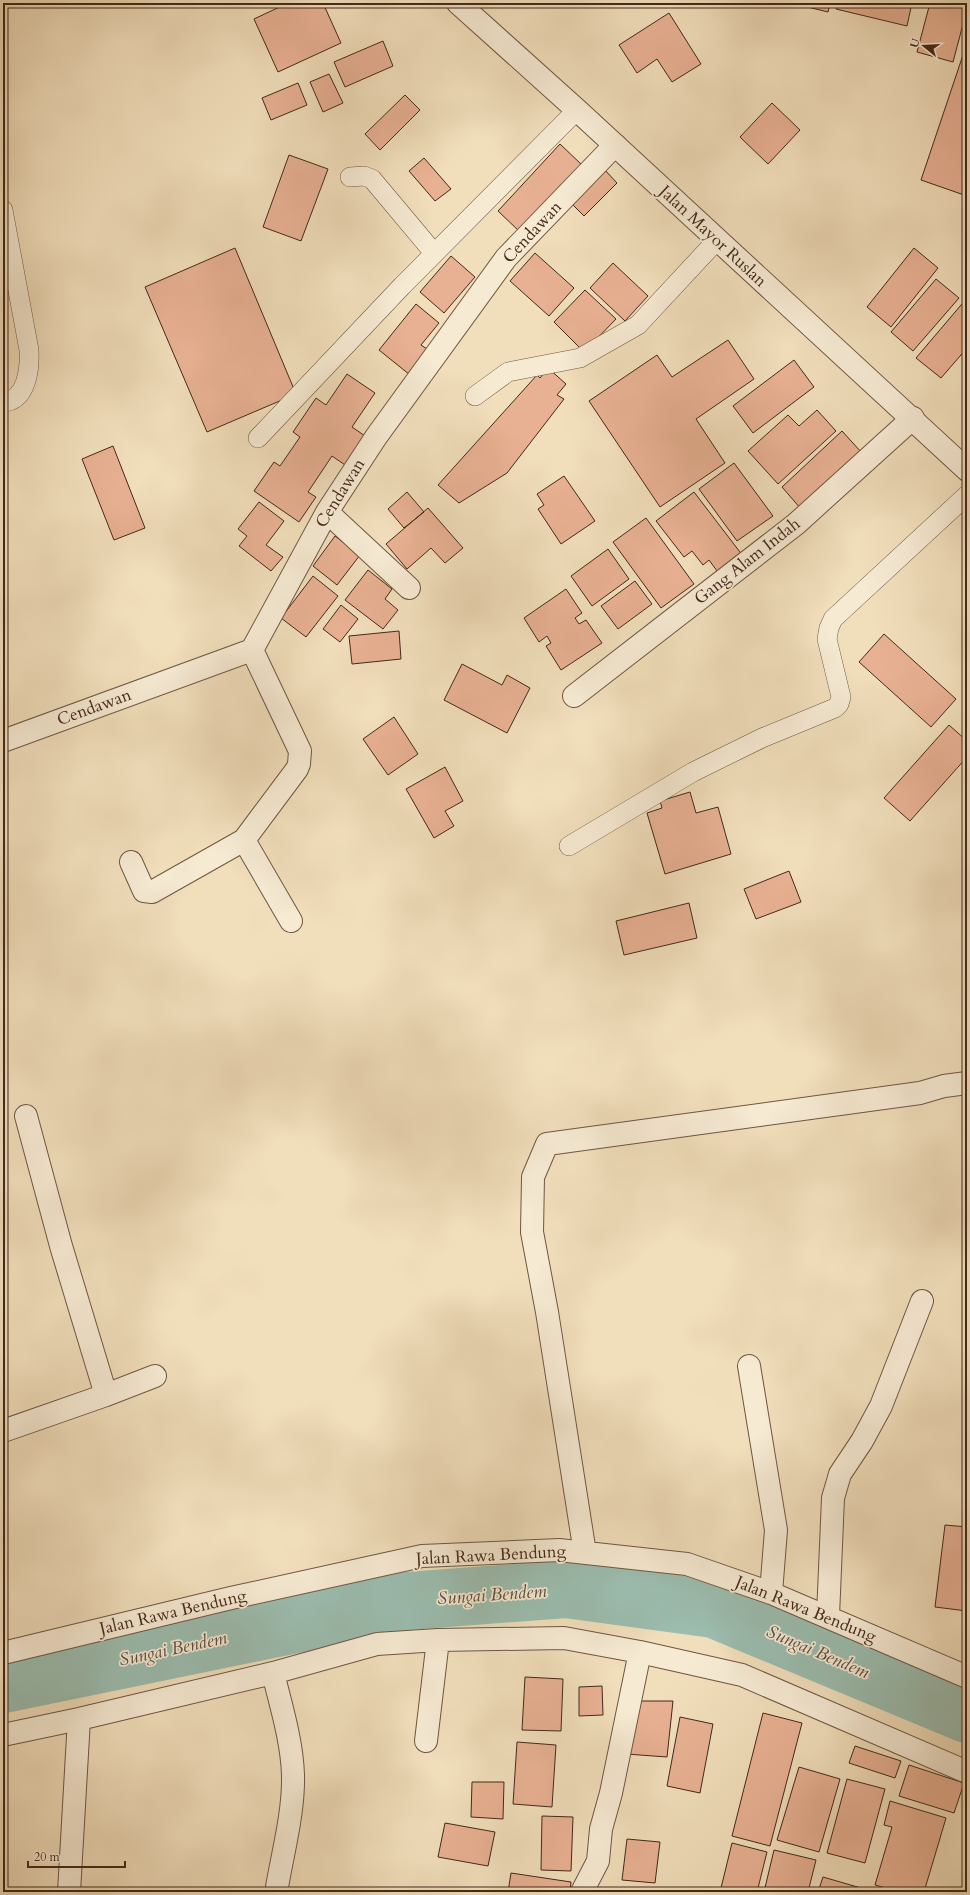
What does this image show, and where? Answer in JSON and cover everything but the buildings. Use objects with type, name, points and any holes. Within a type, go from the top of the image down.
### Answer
[{"type":"street","name":"Jalan Mayor Ruslan","points":[[458,3],[577,110],[967,470]]},
{"type":"street","name":"Cendawan","points":[[3,740],[252,650],[327,512],[376,437],[506,258],[615,145]]},
{"type":"street","name":"Gang Alam Indah","points":[[574,696],[796,524],[912,418]]},
{"type":"street","points":[[327,512],[409,588]]},
{"type":"street","points":[[131,862],[144,891],[152,892],[244,840],[297,769],[300,751],[252,650]]},
{"type":"street","points":[[244,840],[291,921]]},
{"type":"street","points":[[585,1553],[547,1312],[532,1232],[534,1177],[547,1144],[920,1093],[944,1086],[967,1083]]},
{"type":"street","points":[[26,1116],[61,1246],[106,1395]]},
{"type":"street","points":[[828,1616],[833,1498],[840,1474],[862,1441],[881,1406],[922,1301]]},
{"type":"street","points":[[749,1366],[776,1530],[771,1593]]},
{"type":"street","points":[[3,1431],[155,1376]]},
{"type":"street","name":"Jalan Rawa Bendung","points":[[3,1653],[223,1600],[422,1556],[559,1550],[687,1564],[771,1593],[967,1676]]},
{"type":"street","points":[[3,1735],[79,1719],[273,1673],[377,1644],[438,1640],[564,1638],[640,1652],[742,1675],[967,1772]]},
{"type":"street","points":[[426,1741],[438,1640]]},
{"type":"street","points":[[582,1892],[598,1861],[601,1829],[611,1792],[640,1652]]},
{"type":"street","points":[[273,1673],[289,1741],[293,1775],[288,1830],[276,1887]]},
{"type":"street","points":[[69,1892],[79,1719]]},
{"type":"lane","points":[[258,438],[434,253],[577,110]]},
{"type":"lane","points":[[350,177],[364,176],[372,179],[434,253]]},
{"type":"lane","points":[[3,210],[29,350],[30,367],[26,383],[20,393],[9,402],[3,402]]},
{"type":"lane","points":[[475,396],[508,372],[580,358],[638,325],[717,240]]},
{"type":"lane","points":[[569,846],[693,772],[762,738],[835,708],[840,704],[841,697],[827,639],[829,628],[833,619],[967,495]]},
{"type":"waterway","name":"Sungai Bendem","points":[[3,1684],[408,1601],[566,1589],[714,1609],[967,1714]]}]
